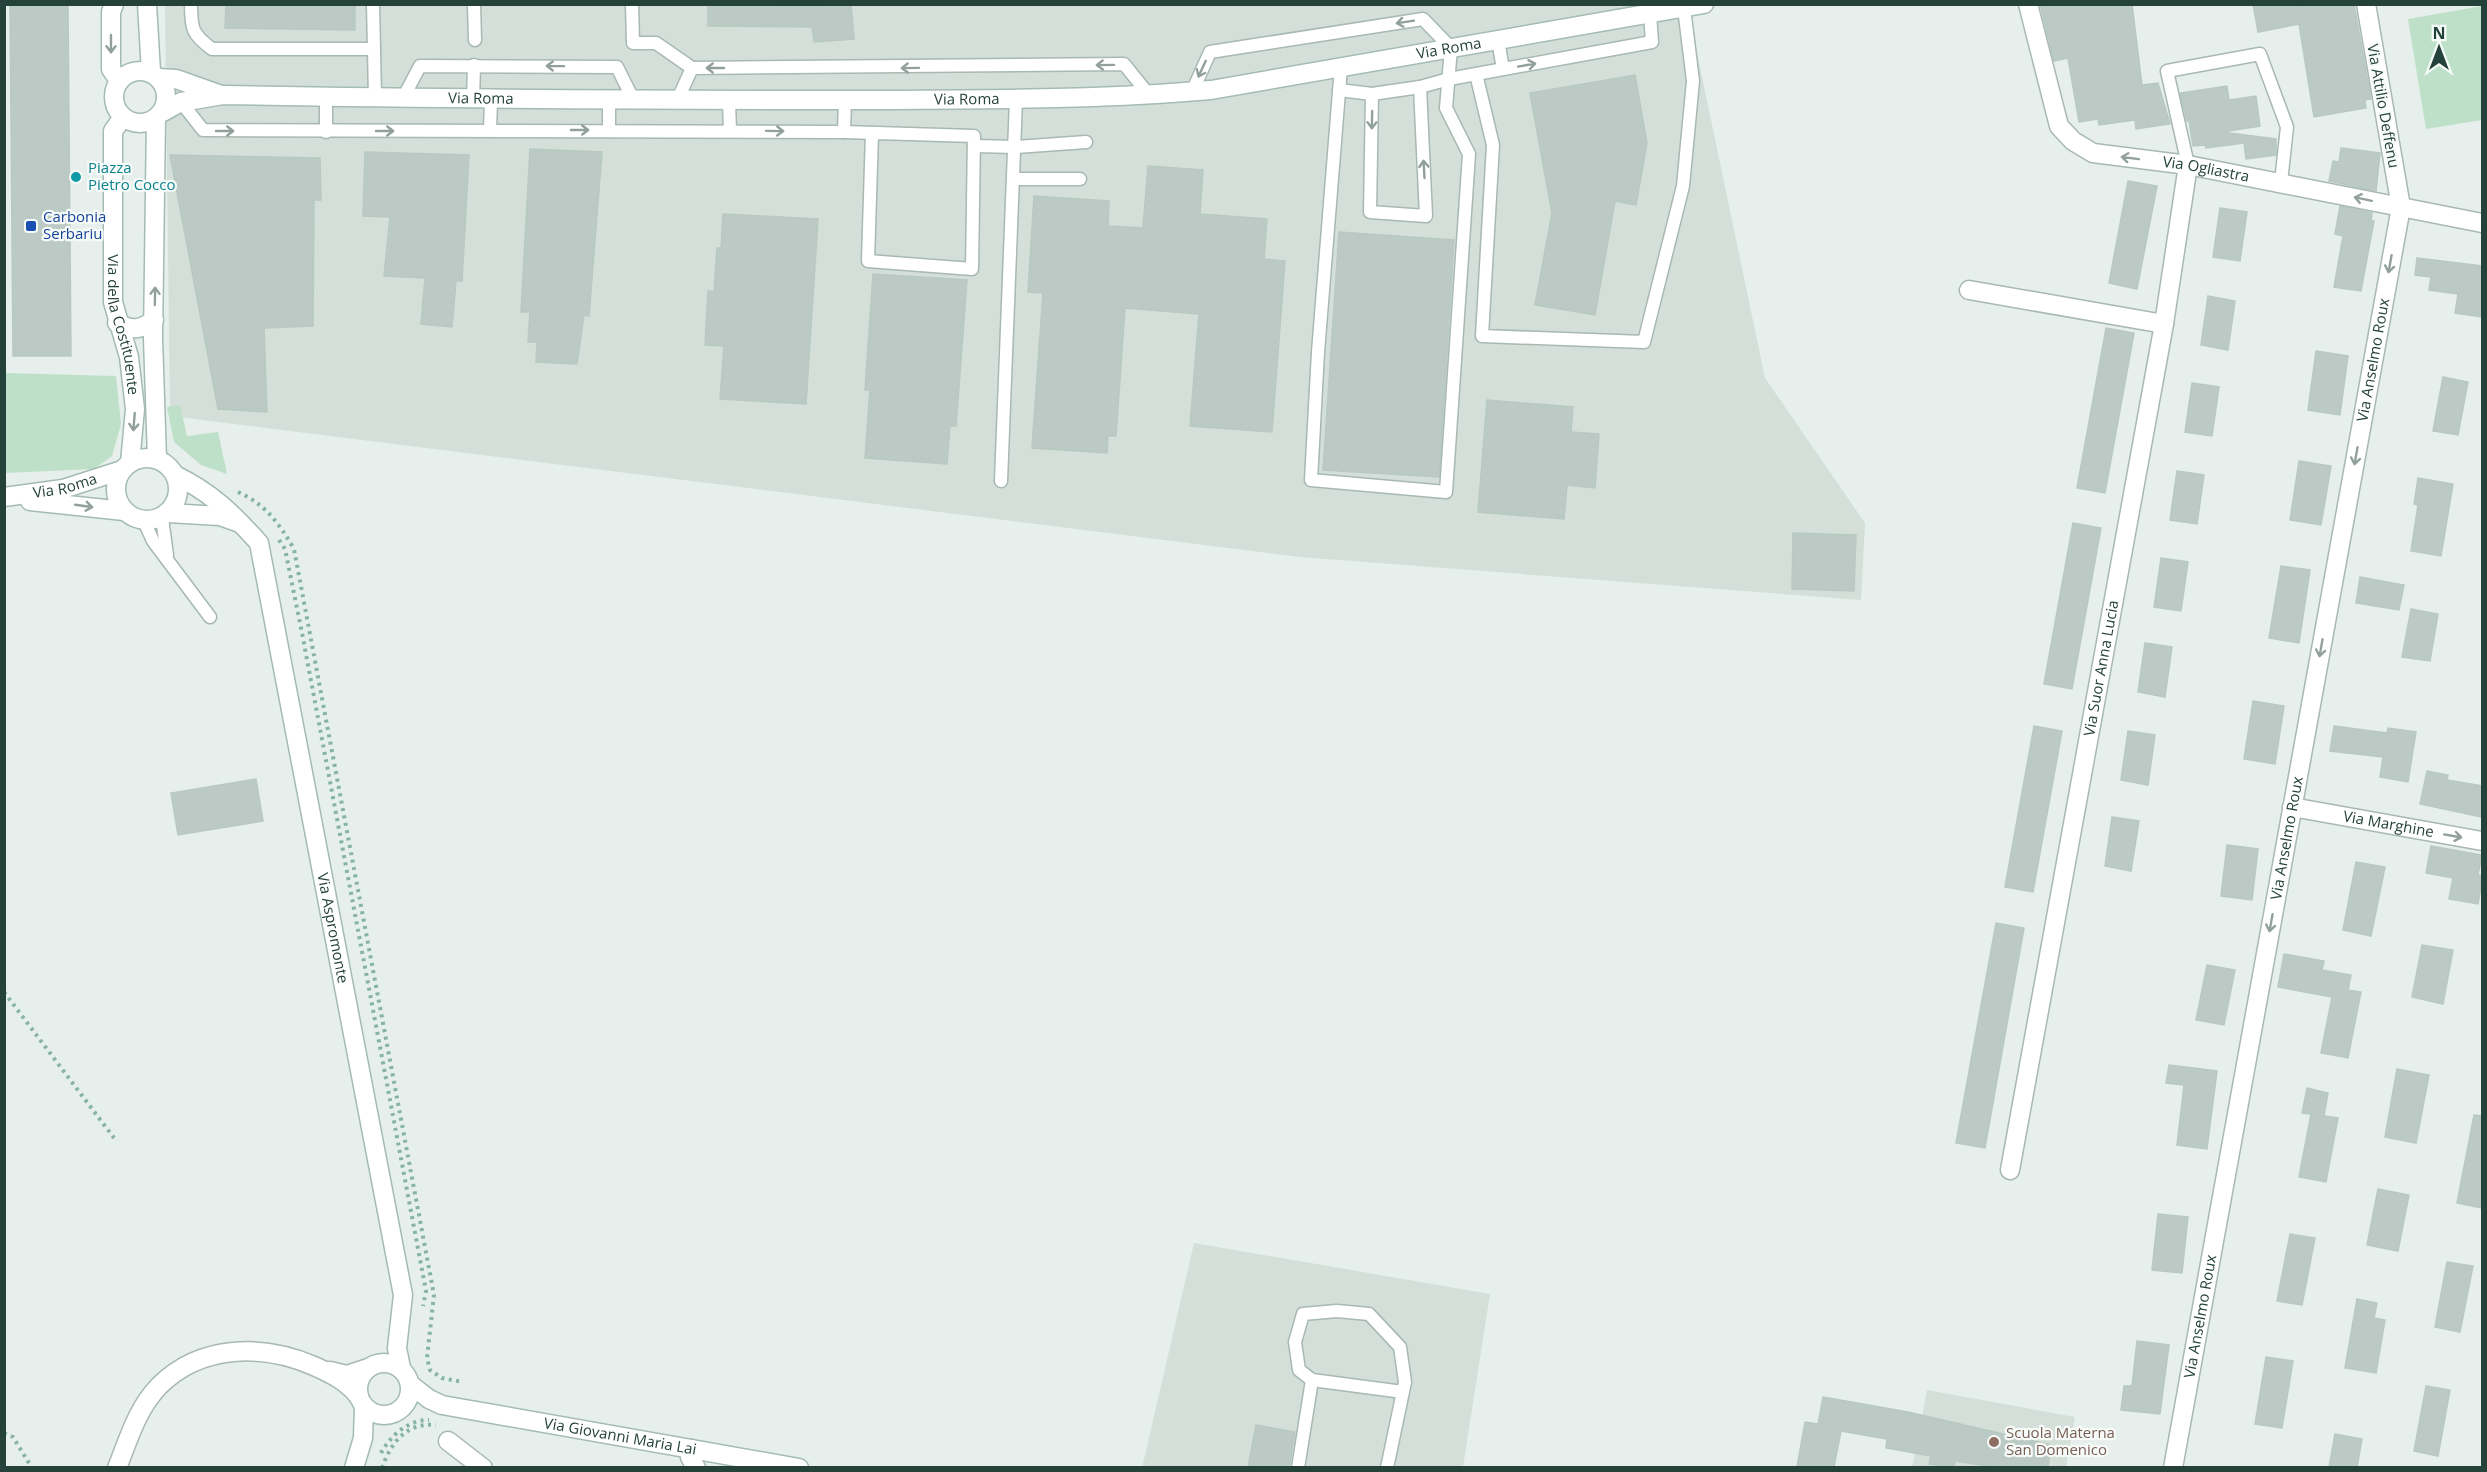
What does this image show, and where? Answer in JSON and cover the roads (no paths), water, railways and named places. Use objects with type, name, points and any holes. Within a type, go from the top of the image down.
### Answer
[{"type":"main road","points":[[114,4],[111,12],[111,69],[119,81]]},
{"type":"main road","points":[[147,4],[155,75],[167,94],[159,115],[139,123],[123,117],[114,101],[119,81],[133,71],[155,75]]},
{"type":"main road","name":"Via Ogliastra","points":[[2028,4],[2059,126],[2073,141],[2093,153],[2188,165],[2482,223]]},
{"type":"main road","name":"Via Attilio Deffenu","points":[[2366,4],[2401,207]]},
{"type":"main road","name":"Via Roma","points":[[159,115],[181,102],[223,95],[482,100],[729,101],[1016,100],[1192,92],[1697,6]]},
{"type":"main road","name":"Via Roma","points":[[155,75],[177,79],[223,95]]},
{"type":"main road","name":"Via della Costituente","points":[[157,459],[154,320],[159,115]]},
{"type":"main road","name":"Via della Costituente","points":[[123,117],[113,131],[113,302],[117,323],[129,357],[135,409],[126,466]]},
{"type":"main road","name":"Via Suor Anna Lucia","points":[[2010,1170],[2164,324],[2188,165]]},
{"type":"main road","name":"Via Anselmo Roux","points":[[2173,1467],[2401,207]]},
{"type":"main road","points":[[1969,290],[2164,324]]},
{"type":"main road","points":[[117,323],[128,329],[143,329],[154,320]]},
{"type":"main road","points":[[158,517],[178,496],[175,475],[171,468],[157,459],[148,458],[126,466],[118,478],[116,495],[124,511],[158,517],[220,516],[243,525]]},
{"type":"main road","name":"Via Roma","points":[[4,498],[63,489],[126,466]]},
{"type":"main road","name":"Via Aspromonte","points":[[175,475],[198,486],[230,510],[260,543],[403,1295],[398,1337],[401,1368]]},
{"type":"main road","name":"Via Roma","points":[[4,498],[124,511]]},
{"type":"main road","name":"Via Marghine","points":[[2292,807],[2482,841]]},
{"type":"main road","name":"Via Aspromonte","points":[[383,1362],[398,1337]]},
{"type":"main road","points":[[117,1467],[140,1409],[160,1386],[185,1367],[207,1358],[248,1350],[284,1354],[322,1370],[351,1386],[372,1413],[395,1413]]},
{"type":"main road","points":[[322,1370],[347,1375],[383,1362],[401,1368],[411,1385],[408,1401],[395,1413],[376,1423],[363,1438]]},
{"type":"main road","points":[[354,1467],[363,1438],[362,1402],[357,1387],[365,1369]]},
{"type":"main road","name":"Via Giovanni Maria Lai","points":[[411,1385],[442,1405]]},
{"type":"main road","name":"Via Giovanni Maria Lai","points":[[395,1413],[442,1405],[799,1467]]},
{"type":"main road","points":[[447,1433],[483,1467]]},
{"type":"main road","points":[[692,1449],[690,1457],[696,1467]]},
{"type":"lane","points":[[191,4],[191,25],[196,37],[212,50],[374,49]]},
{"type":"lane","points":[[374,4],[375,98]]},
{"type":"lane","points":[[474,4],[475,40]]},
{"type":"lane","points":[[632,4],[633,43],[656,43],[692,68],[1124,64],[1149,95]]},
{"type":"lane","points":[[1476,74],[1492,144],[1482,336],[1644,342],[1683,186],[1693,81],[1697,6]]},
{"type":"lane","points":[[1339,90],[1372,94],[1420,87],[1449,79],[1652,42],[1650,14]]},
{"type":"lane","points":[[1192,92],[1210,52],[1424,19],[1451,48],[1446,108],[1469,154],[1446,492],[1311,480],[1341,67]]},
{"type":"lane","points":[[1498,40],[1503,69]]},
{"type":"lane","points":[[2188,165],[2167,70],[2260,54],[2287,127],[2281,182]]},
{"type":"lane","points":[[474,65],[490,130]]},
{"type":"lane","points":[[403,98],[420,66],[474,65],[617,67],[634,101]]},
{"type":"lane","points":[[677,101],[692,68]]},
{"type":"lane","points":[[1372,94],[1370,212],[1426,216],[1420,87]]},
{"type":"lane","points":[[326,97],[326,132]]},
{"type":"lane","points":[[844,132],[845,100]]},
{"type":"lane","points":[[1001,481],[1015,178],[1016,100]]},
{"type":"lane","points":[[609,101],[609,130]]},
{"type":"lane","points":[[729,101],[730,131]]},
{"type":"lane","points":[[181,102],[203,130],[326,132],[609,130],[844,132],[974,136],[972,269],[868,261],[872,133]]},
{"type":"lane","points":[[974,146],[1016,147],[1086,142]]},
{"type":"lane","points":[[1015,178],[1080,179]]},
{"type":"lane","points":[[158,517],[153,541],[210,617]]},
{"type":"lane","points":[[158,517],[168,560]]},
{"type":"lane","points":[[1387,1467],[1403,1392],[1405,1382],[1400,1347],[1369,1314],[1337,1311],[1302,1314],[1295,1342],[1299,1370],[1312,1380],[1403,1392]]},
{"type":"lane","points":[[1298,1467],[1312,1380]]},
{"type":"place","name":"Piazza Pietro Cocco","points":[[76,177]]},
{"type":"place","name":"Carbonia Serbariu","points":[[31,226]]},
{"type":"place","name":"Scuola Materna San Domenico","points":[[1994,1442]]}]
